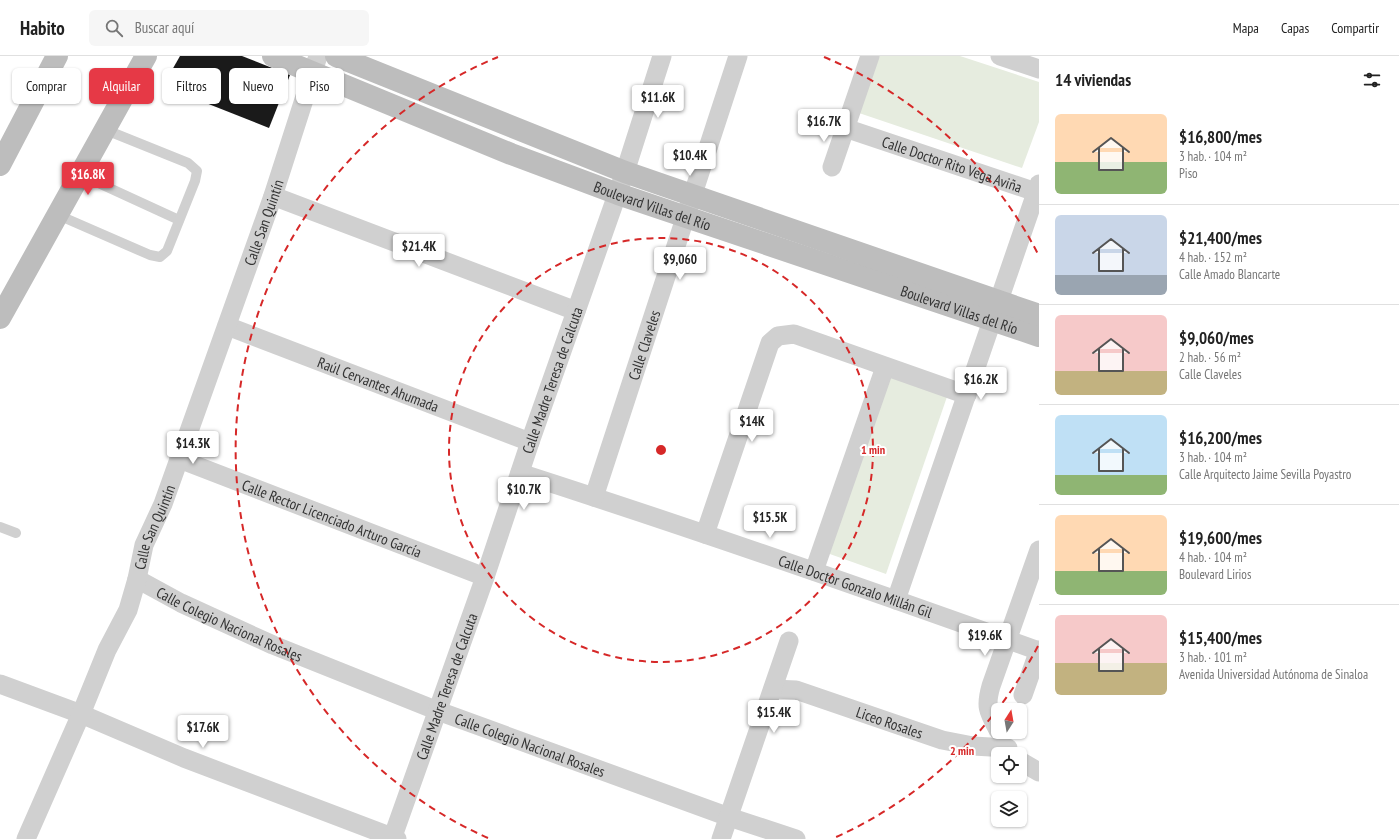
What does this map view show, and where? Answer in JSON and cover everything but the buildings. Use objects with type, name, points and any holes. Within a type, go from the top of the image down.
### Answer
[{"type":"street","points":[[0,165],[58,56]]},
{"type":"street","points":[[0,318],[146,56]]},
{"type":"street","name":"Boulevard Villas del Río","points":[[273,56],[315,64],[511,154],[618,194],[995,311],[1039,315]]},
{"type":"street","name":"Boulevard Villas del Río","points":[[336,56],[625,172],[995,311],[1039,336]]},
{"type":"street","name":"Calle Madre Teresa de Calcuta","points":[[394,838],[485,577],[530,442],[618,194],[662,56]]},
{"type":"street","name":"Calle Claveles","points":[[594,497],[738,56]]},
{"type":"street","points":[[832,167],[870,56]]},
{"type":"street","points":[[1000,56],[1039,69]]},
{"type":"street","name":"Calle San Quintín","points":[[26,839],[81,714],[107,650],[128,610],[137,579],[144,545],[163,504],[273,196],[315,64]]},
{"type":"street","name":"Calle Doctor Rito Vega Aviña","points":[[845,128],[1038,188]]},
{"type":"street","points":[[896,600],[1038,188]]},
{"type":"street","points":[[273,196],[576,311]]},
{"type":"street","name":"Raúl Cervantes Ahumada","points":[[226,326],[530,442]]},
{"type":"street","points":[[705,534],[770,343],[778,336],[794,334],[966,395]]},
{"type":"street","points":[[814,571],[885,367]]},
{"type":"street","name":"Calle Rector Licenciado Arturo García","points":[[178,459],[485,577]]},
{"type":"street","name":"Calle Doctor Gonzalo Millán Gil","points":[[520,473],[814,571],[1039,651]]},
{"type":"street","points":[[1039,550],[987,700],[990,715],[1008,745],[1039,772]]},
{"type":"street","name":"Calle Colegio Nacional Rosales","points":[[137,579],[181,603],[266,641],[438,711],[730,817],[796,839]]},
{"type":"street","points":[[722,839],[789,641]]},
{"type":"street","points":[[1023,695],[1039,651]]},
{"type":"street","points":[[0,684],[81,714],[184,758],[394,838]]},
{"type":"street","name":"Liceo Rosales","points":[[773,689],[796,690],[942,740],[973,746],[1008,745]]},
{"type":"lane","points":[[58,215],[150,255],[160,257],[167,251],[195,181],[197,171],[188,163],[106,130]]},
{"type":"lane","points":[[81,175],[179,220]]},
{"type":"lane","points":[[0,527],[16,532]]},
{"type":"shaded area","points":[[877,56],[960,56],[1039,82],[1039,122],[1022,168],[859,113]]},
{"type":"shaded area","points":[[891,371],[949,391],[886,574],[827,553]]}]
